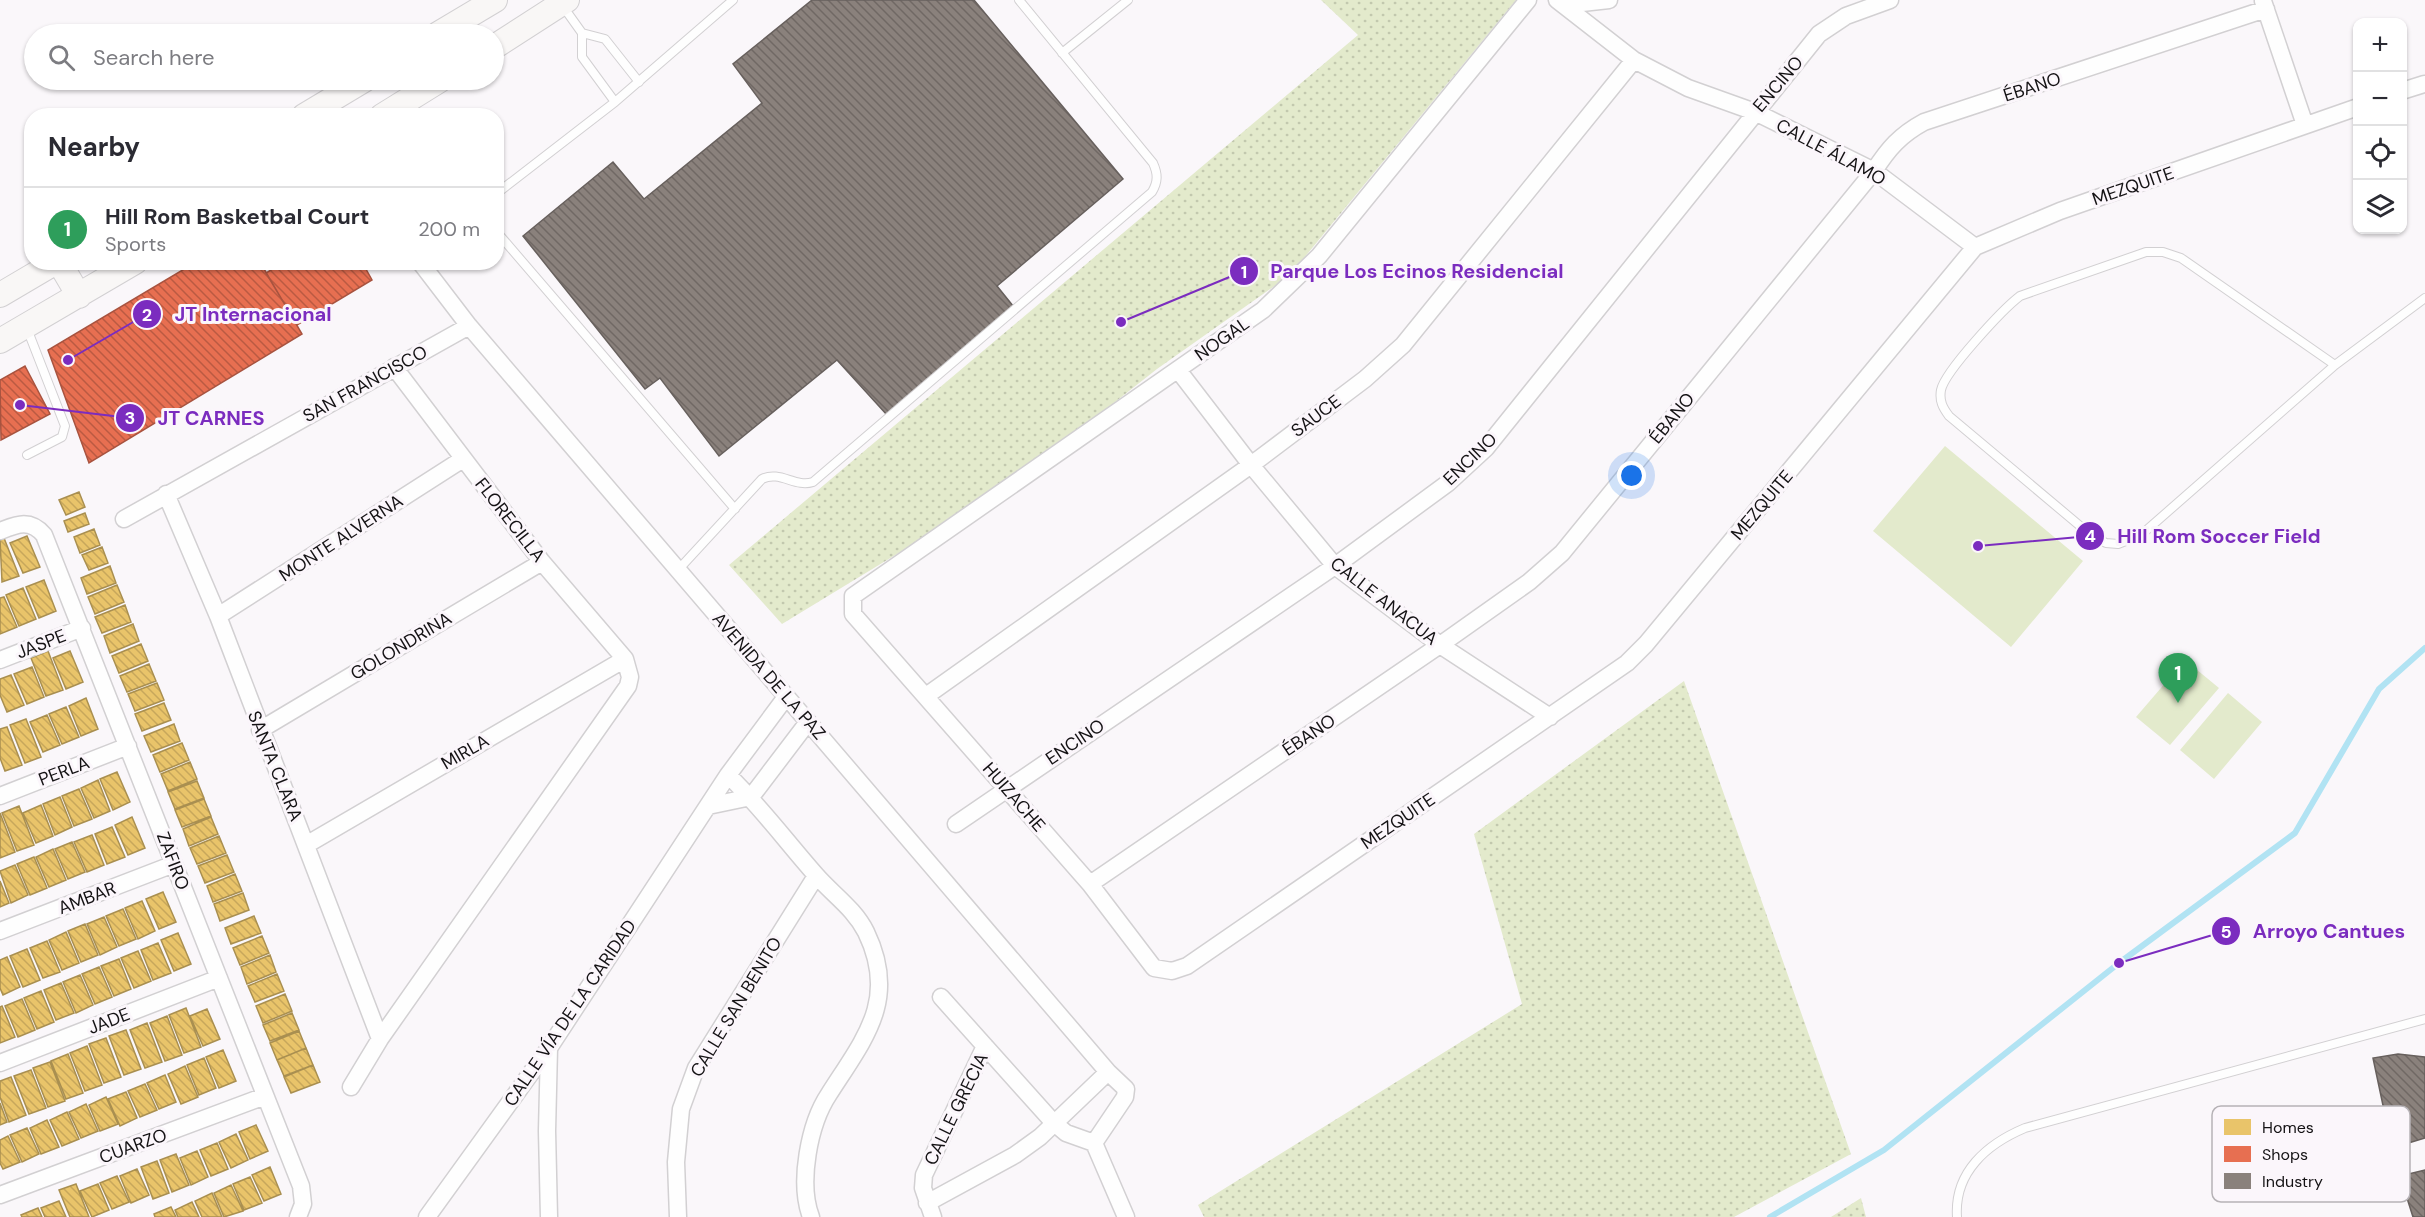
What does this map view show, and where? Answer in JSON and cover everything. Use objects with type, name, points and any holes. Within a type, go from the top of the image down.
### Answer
[{"type":"main road","points":[[455,24],[495,0]]},
{"type":"main road","points":[[504,40],[562,1]]},
{"type":"main road","points":[[317,108],[347,90]]},
{"type":"main road","points":[[395,108],[424,90]]},
{"type":"main road","points":[[0,295],[43,270]]},
{"type":"main road","points":[[62,270],[79,296]]},
{"type":"main road","points":[[0,341],[122,270]]},
{"type":"street","name":"NOGAL","points":[[851,603],[857,591],[1263,310],[1319,256],[1528,0]]},
{"type":"street","points":[[1560,3],[1610,0]]},
{"type":"street","name":"ENCINO","points":[[956,824],[1335,566],[1448,483],[1486,448],[1819,34],[1832,23],[1890,0]]},
{"type":"street","name":"CALLE ÁLAMO","points":[[1560,3],[1634,60],[1688,88],[1755,112],[1874,171],[1975,247]]},
{"type":"street","points":[[2265,5],[2305,125]]},
{"type":"street","name":"ÉBANO","points":[[1090,884],[1440,645],[1529,582],[1562,553],[1874,171],[1891,144],[1924,122],[2265,5]]},
{"type":"street","name":"SAUCE","points":[[926,696],[1251,465],[1365,379],[1403,345],[1634,60]]},
{"type":"street","points":[[2407,90],[2424,84]]},
{"type":"street","name":"MEZQUITE","points":[[1187,966],[1627,663],[1646,644],[1975,247],[2060,211],[2353,109]]},
{"type":"street","name":"AVENIDA DE LA PAZ","points":[[426,270],[470,326],[786,697],[1108,1072],[1126,1089],[1125,1097],[1094,1143]]},
{"type":"street","name":"SAN FRANCISCO","points":[[124,519],[470,326]]},
{"type":"street","name":"FLORECILLA","points":[[394,367],[542,562],[627,664]]},
{"type":"street","name":"CALLE ANACUA","points":[[1178,370],[1251,465],[1335,566],[1440,645],[1550,717]]},
{"type":"street","name":"MONTE ALVERNA","points":[[218,616],[463,459]]},
{"type":"street","name":"SANTA CLARA","points":[[166,494],[218,616],[380,1040]]},
{"type":"street","name":"ZAFIRO","points":[[0,531],[27,523],[36,526],[44,535],[301,1186],[303,1203],[298,1217]]},
{"type":"street","name":"GOLONDRINA","points":[[260,730],[542,562]]},
{"type":"street","name":"HUIZACHE","points":[[851,603],[853,614],[1090,884],[1148,963],[1162,971],[1172,971],[1187,966]]},
{"type":"street","name":"JASPE","points":[[0,660],[82,628]]},
{"type":"street","points":[[351,1087],[380,1040],[628,686],[627,664]]},
{"type":"street","name":"MIRLA","points":[[306,845],[627,664]]},
{"type":"street","name":"CALLE VÍA DE LA CARIDAD","points":[[427,1217],[549,1048],[728,775],[786,697]]},
{"type":"street","points":[[708,806],[751,797],[808,722]]},
{"type":"street","name":"PERLA","points":[[0,796],[129,747]]},
{"type":"street","points":[[728,775],[751,797],[816,876],[854,913],[866,933],[880,981],[873,1023],[856,1055],[827,1096],[815,1126],[806,1167],[804,1189],[811,1217]]},
{"type":"street","name":"AMBAR","points":[[0,932],[174,864]]},
{"type":"street","name":"CALLE SAN BENITO","points":[[678,1217],[676,1162],[681,1109],[696,1068],[816,876]]},
{"type":"street","name":"JADE","points":[[0,1063],[219,978]]},
{"type":"street","points":[[941,997],[986,1046]]},
{"type":"street","name":"CALLE GRECIA","points":[[930,1210],[924,1175],[986,1046],[1053,1122],[1066,1133],[1094,1143]]},
{"type":"street","points":[[549,1048],[547,1131],[549,1217]]},
{"type":"street","points":[[930,1210],[1040,1137],[1053,1122],[1108,1072]]},
{"type":"street","name":"CUARZO","points":[[0,1195],[265,1096]]},
{"type":"street","points":[[1094,1143],[1126,1217]]},
{"type":"lane","points":[[504,188],[615,102],[733,0]]},
{"type":"lane","points":[[678,570],[768,476],[802,484],[813,482],[1152,192],[1158,176],[1153,163],[1019,0]]},
{"type":"lane","points":[[1062,53],[1128,0]]},
{"type":"lane","points":[[562,1],[582,33],[582,57],[615,102]]},
{"type":"lane","points":[[582,33],[605,39],[639,82]]},
{"type":"lane","points":[[504,240],[735,508]]},
{"type":"lane","points":[[2335,365],[2195,266],[2163,252],[2146,252],[2020,296],[2009,305],[1955,366],[1941,388],[1941,397],[1942,406],[1949,416],[2081,528],[2106,543],[2118,544],[2141,535],[2335,365],[2425,298]]},
{"type":"lane","points":[[26,326],[65,426],[62,437],[27,455]]},
{"type":"lane","points":[[1957,1217],[1956,1205],[1967,1173],[1985,1149],[2002,1138],[2025,1128],[2425,1019]]},
{"type":"green space","points":[[1321,0],[1516,0],[1290,275],[1157,369],[1082,428],[938,529],[782,624],[729,565],[1358,35]]},
{"type":"green space","points":[[1945,446],[2083,561],[2011,647],[1873,531]]},
{"type":"green space","points":[[2185,660],[2219,688],[2170,745],[2136,717]]},
{"type":"green space","points":[[1684,681],[1851,1154],[1734,1217],[1204,1217],[1198,1205],[1522,1004],[1474,834]]},
{"type":"green space","points":[[2228,693],[2262,722],[2214,779],[2180,750]]},
{"type":"green space","points":[[1861,1198],[1866,1217],[1831,1217]]},
{"type":"building: Homes","points":[[79,492],[85,507],[66,515],[59,500]]},
{"type":"building: Homes","points":[[85,513],[89,524],[68,532],[64,521]]},
{"type":"building: Homes","points":[[94,529],[100,545],[80,553],[74,537]]},
{"type":"building: Homes","points":[[27,536],[40,567],[23,573],[10,543]]},
{"type":"building: Homes","points":[[4,538],[19,576],[2,582],[0,539]]},
{"type":"building: Homes","points":[[102,547],[108,563],[89,570],[82,555]]},
{"type":"building: Homes","points":[[110,566],[116,583],[87,594],[81,578]]},
{"type":"building: Homes","points":[[44,580],[56,611],[39,618],[26,587]]},
{"type":"building: Homes","points":[[117,585],[124,602],[95,614],[88,597]]},
{"type":"building: Homes","points":[[23,588],[36,619],[19,626],[6,595]]},
{"type":"building: Homes","points":[[4,597],[17,627],[0,634],[0,598]]},
{"type":"building: Homes","points":[[125,605],[131,622],[102,633],[95,617]]},
{"type":"building: Homes","points":[[133,624],[139,641],[110,653],[104,636]]},
{"type":"building: Homes","points":[[141,644],[148,661],[119,673],[112,656]]},
{"type":"building: Homes","points":[[48,651],[63,690],[46,696],[31,658]]},
{"type":"building: Homes","points":[[70,651],[83,682],[66,689],[53,658]]},
{"type":"building: Homes","points":[[149,664],[156,681],[127,692],[120,676]]},
{"type":"building: Homes","points":[[32,667],[44,697],[27,704],[14,674]]},
{"type":"building: Homes","points":[[11,675],[24,705],[7,712],[0,695],[0,679]]},
{"type":"building: Homes","points":[[157,683],[164,700],[135,711],[128,694]]},
{"type":"building: Homes","points":[[86,698],[98,729],[81,736],[69,706]]},
{"type":"building: Homes","points":[[164,703],[171,720],[142,731],[135,714]]},
{"type":"building: Homes","points":[[66,707],[79,737],[62,744],[49,714]]},
{"type":"building: Homes","points":[[47,715],[60,745],[43,752],[30,722]]},
{"type":"building: Homes","points":[[26,719],[41,757],[25,763],[10,725]]},
{"type":"building: Homes","points":[[174,724],[180,741],[151,752],[144,736]]},
{"type":"building: Homes","points":[[7,727],[22,765],[5,771],[0,758],[0,729]]},
{"type":"building: Homes","points":[[182,743],[189,760],[160,772],[153,755]]},
{"type":"building: Homes","points":[[190,762],[197,779],[168,791],[161,774]]},
{"type":"building: Homes","points":[[117,772],[130,802],[113,810],[100,779]]},
{"type":"building: Homes","points":[[98,780],[110,811],[94,818],[81,788]]},
{"type":"building: Homes","points":[[197,781],[204,798],[175,809],[168,792]]},
{"type":"building: Homes","points":[[79,789],[92,819],[74,826],[62,796]]},
{"type":"building: Homes","points":[[60,797],[72,827],[55,835],[43,804]]},
{"type":"building: Homes","points":[[204,799],[211,816],[182,827],[175,810]]},
{"type":"building: Homes","points":[[41,805],[53,836],[36,843],[23,813]]},
{"type":"building: Homes","points":[[19,806],[34,845],[17,851],[2,813]]},
{"type":"building: Homes","points":[[0,813],[15,852],[0,858]]},
{"type":"building: Homes","points":[[132,817],[145,848],[128,855],[115,825]]},
{"type":"building: Homes","points":[[211,817],[218,834],[189,846],[183,829]]},
{"type":"building: Homes","points":[[112,827],[125,857],[107,864],[95,834]]},
{"type":"building: Homes","points":[[92,835],[104,865],[87,872],[74,842]]},
{"type":"building: Homes","points":[[219,836],[226,853],[197,864],[190,848]]},
{"type":"building: Homes","points":[[72,842],[85,872],[68,879],[55,849]]},
{"type":"building: Homes","points":[[53,849],[66,880],[49,887],[36,857]]},
{"type":"building: Homes","points":[[227,855],[234,872],[205,883],[198,866]]},
{"type":"building: Homes","points":[[34,857],[47,888],[30,895],[17,864]]},
{"type":"building: Homes","points":[[15,865],[28,895],[11,903],[0,871]]},
{"type":"building: Homes","points":[[235,874],[242,891],[213,902],[207,886]]},
{"type":"building: Homes","points":[[0,881],[9,903],[0,907]]},
{"type":"building: Homes","points":[[163,892],[176,922],[159,929],[146,899]]},
{"type":"building: Homes","points":[[243,893],[249,910],[220,921],[214,904]]},
{"type":"building: Homes","points":[[142,901],[155,931],[138,939],[125,908]]},
{"type":"building: Homes","points":[[123,909],[136,939],[119,946],[106,916]]},
{"type":"building: Homes","points":[[254,916],[261,933],[231,944],[225,928]]},
{"type":"building: Homes","points":[[104,917],[117,947],[100,955],[87,924]]},
{"type":"building: Homes","points":[[85,924],[98,955],[81,962],[68,931]]},
{"type":"building: Homes","points":[[66,932],[79,963],[62,970],[49,940]]},
{"type":"building: Homes","points":[[178,933],[191,964],[174,971],[161,940]]},
{"type":"building: Homes","points":[[262,936],[269,953],[240,965],[233,948]]},
{"type":"building: Homes","points":[[47,941],[60,972],[43,978],[30,948]]},
{"type":"building: Homes","points":[[158,943],[171,973],[153,980],[141,950]]},
{"type":"building: Homes","points":[[27,949],[40,980],[23,987],[10,956]]},
{"type":"building: Homes","points":[[138,951],[151,981],[134,988],[121,958]]},
{"type":"building: Homes","points":[[270,955],[276,972],[247,984],[241,967]]},
{"type":"building: Homes","points":[[7,957],[20,987],[3,995],[0,988],[0,960]]},
{"type":"building: Homes","points":[[119,959],[131,989],[114,996],[101,966]]},
{"type":"building: Homes","points":[[99,967],[112,997],[95,1004],[82,974]]},
{"type":"building: Homes","points":[[277,974],[284,991],[255,1002],[248,986]]},
{"type":"building: Homes","points":[[80,975],[93,1005],[76,1013],[63,982]]},
{"type":"building: Homes","points":[[61,983],[74,1013],[56,1020],[44,990]]},
{"type":"building: Homes","points":[[41,991],[54,1022],[37,1029],[24,998]]},
{"type":"building: Homes","points":[[285,994],[292,1011],[263,1023],[256,1006]]},
{"type":"building: Homes","points":[[22,999],[35,1030],[18,1037],[5,1006]]},
{"type":"building: Homes","points":[[2,1006],[15,1037],[0,1043],[0,1007]]},
{"type":"building: Homes","points":[[186,1008],[201,1047],[184,1053],[169,1015]]},
{"type":"building: Homes","points":[[207,1009],[220,1039],[203,1046],[190,1016]]},
{"type":"building: Homes","points":[[292,1013],[299,1030],[270,1041],[263,1025]]},
{"type":"building: Homes","points":[[167,1016],[182,1055],[165,1061],[150,1023]]},
{"type":"building: Homes","points":[[147,1023],[162,1062],[145,1068],[130,1030]]},
{"type":"building: Homes","points":[[126,1030],[141,1069],[124,1075],[109,1036]]},
{"type":"building: Homes","points":[[299,1031],[306,1048],[277,1060],[270,1043]]},
{"type":"building: Homes","points":[[106,1038],[121,1077],[104,1083],[89,1044]]},
{"type":"building: Homes","points":[[87,1046],[102,1085],[85,1091],[70,1053]]},
{"type":"building: Homes","points":[[306,1048],[313,1065],[284,1076],[277,1060]]},
{"type":"building: Homes","points":[[223,1050],[236,1081],[219,1088],[206,1057]]},
{"type":"building: Homes","points":[[68,1054],[83,1093],[66,1099],[51,1061]]},
{"type":"building: Homes","points":[[204,1058],[216,1088],[199,1095],[187,1065]]},
{"type":"building: Homes","points":[[50,1062],[65,1101],[48,1107],[33,1068]]},
{"type":"building: Homes","points":[[313,1065],[320,1082],[291,1093],[284,1077]]},
{"type":"building: Homes","points":[[185,1066],[198,1097],[181,1104],[168,1074]]},
{"type":"building: Homes","points":[[31,1070],[46,1108],[29,1114],[14,1076]]},
{"type":"building: Homes","points":[[165,1075],[176,1102],[159,1109],[147,1083]]},
{"type":"building: Homes","points":[[11,1077],[26,1115],[9,1122],[0,1097],[0,1081]]},
{"type":"building: Homes","points":[[145,1084],[157,1110],[140,1117],[128,1091]]},
{"type":"building: Homes","points":[[126,1092],[137,1118],[120,1126],[108,1099]]},
{"type":"building: Homes","points":[[106,1097],[118,1124],[100,1131],[89,1105]]},
{"type":"building: Homes","points":[[0,1103],[7,1122],[0,1125]]},
{"type":"building: Homes","points":[[86,1104],[98,1131],[81,1138],[69,1112]]},
{"type":"building: Homes","points":[[67,1112],[79,1139],[62,1146],[50,1120]]},
{"type":"building: Homes","points":[[47,1120],[59,1147],[41,1154],[30,1128]]},
{"type":"building: Homes","points":[[256,1125],[268,1151],[250,1159],[239,1132]]},
{"type":"building: Homes","points":[[27,1128],[39,1154],[22,1162],[10,1135]]},
{"type":"building: Homes","points":[[236,1134],[248,1160],[231,1168],[219,1142]]},
{"type":"building: Homes","points":[[8,1136],[20,1162],[3,1169],[0,1163],[0,1140]]},
{"type":"building: Homes","points":[[217,1143],[228,1169],[211,1176],[200,1150]]},
{"type":"building: Homes","points":[[197,1151],[208,1177],[191,1185],[180,1158]]},
{"type":"building: Homes","points":[[176,1154],[189,1185],[172,1192],[160,1160]]},
{"type":"building: Homes","points":[[157,1161],[169,1193],[153,1199],[141,1167]]},
{"type":"building: Homes","points":[[270,1167],[281,1194],[264,1201],[252,1175]]},
{"type":"building: Homes","points":[[137,1169],[149,1195],[131,1203],[120,1176]]},
{"type":"building: Homes","points":[[117,1176],[129,1202],[112,1209],[100,1183]]},
{"type":"building: Homes","points":[[250,1177],[262,1203],[244,1210],[233,1184]]},
{"type":"building: Homes","points":[[76,1184],[89,1217],[70,1217],[59,1190]]},
{"type":"building: Homes","points":[[98,1184],[109,1210],[92,1217],[80,1191]]},
{"type":"building: Homes","points":[[231,1185],[243,1211],[224,1217],[214,1193]]},
{"type":"building: Homes","points":[[212,1193],[222,1217],[202,1217],[195,1201]]},
{"type":"building: Homes","points":[[59,1201],[66,1217],[45,1217],[41,1208]]},
{"type":"building: Homes","points":[[192,1202],[199,1217],[178,1217],[175,1210]]},
{"type":"building: Homes","points":[[171,1207],[176,1217],[155,1217],[154,1214]]},
{"type":"building: Homes","points":[[38,1208],[42,1217],[22,1217],[21,1215]]},
{"type":"building: Shops","points":[[183,270],[265,270],[302,334],[89,463],[48,350]]},
{"type":"building: Shops","points":[[271,270],[366,270],[372,280],[297,325],[266,273]]},
{"type":"building: Shops","points":[[25,366],[50,414],[1,440],[0,380]]},
{"type":"building: Industry","points":[[812,0],[974,0],[1123,179],[997,286],[1013,306],[887,415],[837,360],[719,456],[660,378],[645,389],[523,236],[613,162],[644,199],[762,103],[733,64]]},
{"type":"building: Industry","points":[[2398,1054],[2425,1057],[2425,1138],[2410,1143],[2410,1106],[2383,1106],[2373,1058]]},
{"type":"building: Industry","points":[[2425,1170],[2425,1217],[2413,1217],[2408,1202],[2410,1174]]},
{"type":"waterway","points":[[1770,1217],[1884,1150],[2119,963],[2295,833],[2379,689],[2425,648]]},
{"type":"place","name":"Parque Los Ecinos Residencial","points":[[1121,322]]},
{"type":"place","name":"JT Internacional","points":[[68,360]]},
{"type":"place","name":"JT CARNES","points":[[20,405]]},
{"type":"place","name":"Hill Rom Soccer Field","points":[[1978,546]]},
{"type":"place","name":"Hill Rom Basketbal Court","points":[[2178,703]]},
{"type":"place","name":"Arroyo Cantues","points":[[2119,963]]}]
